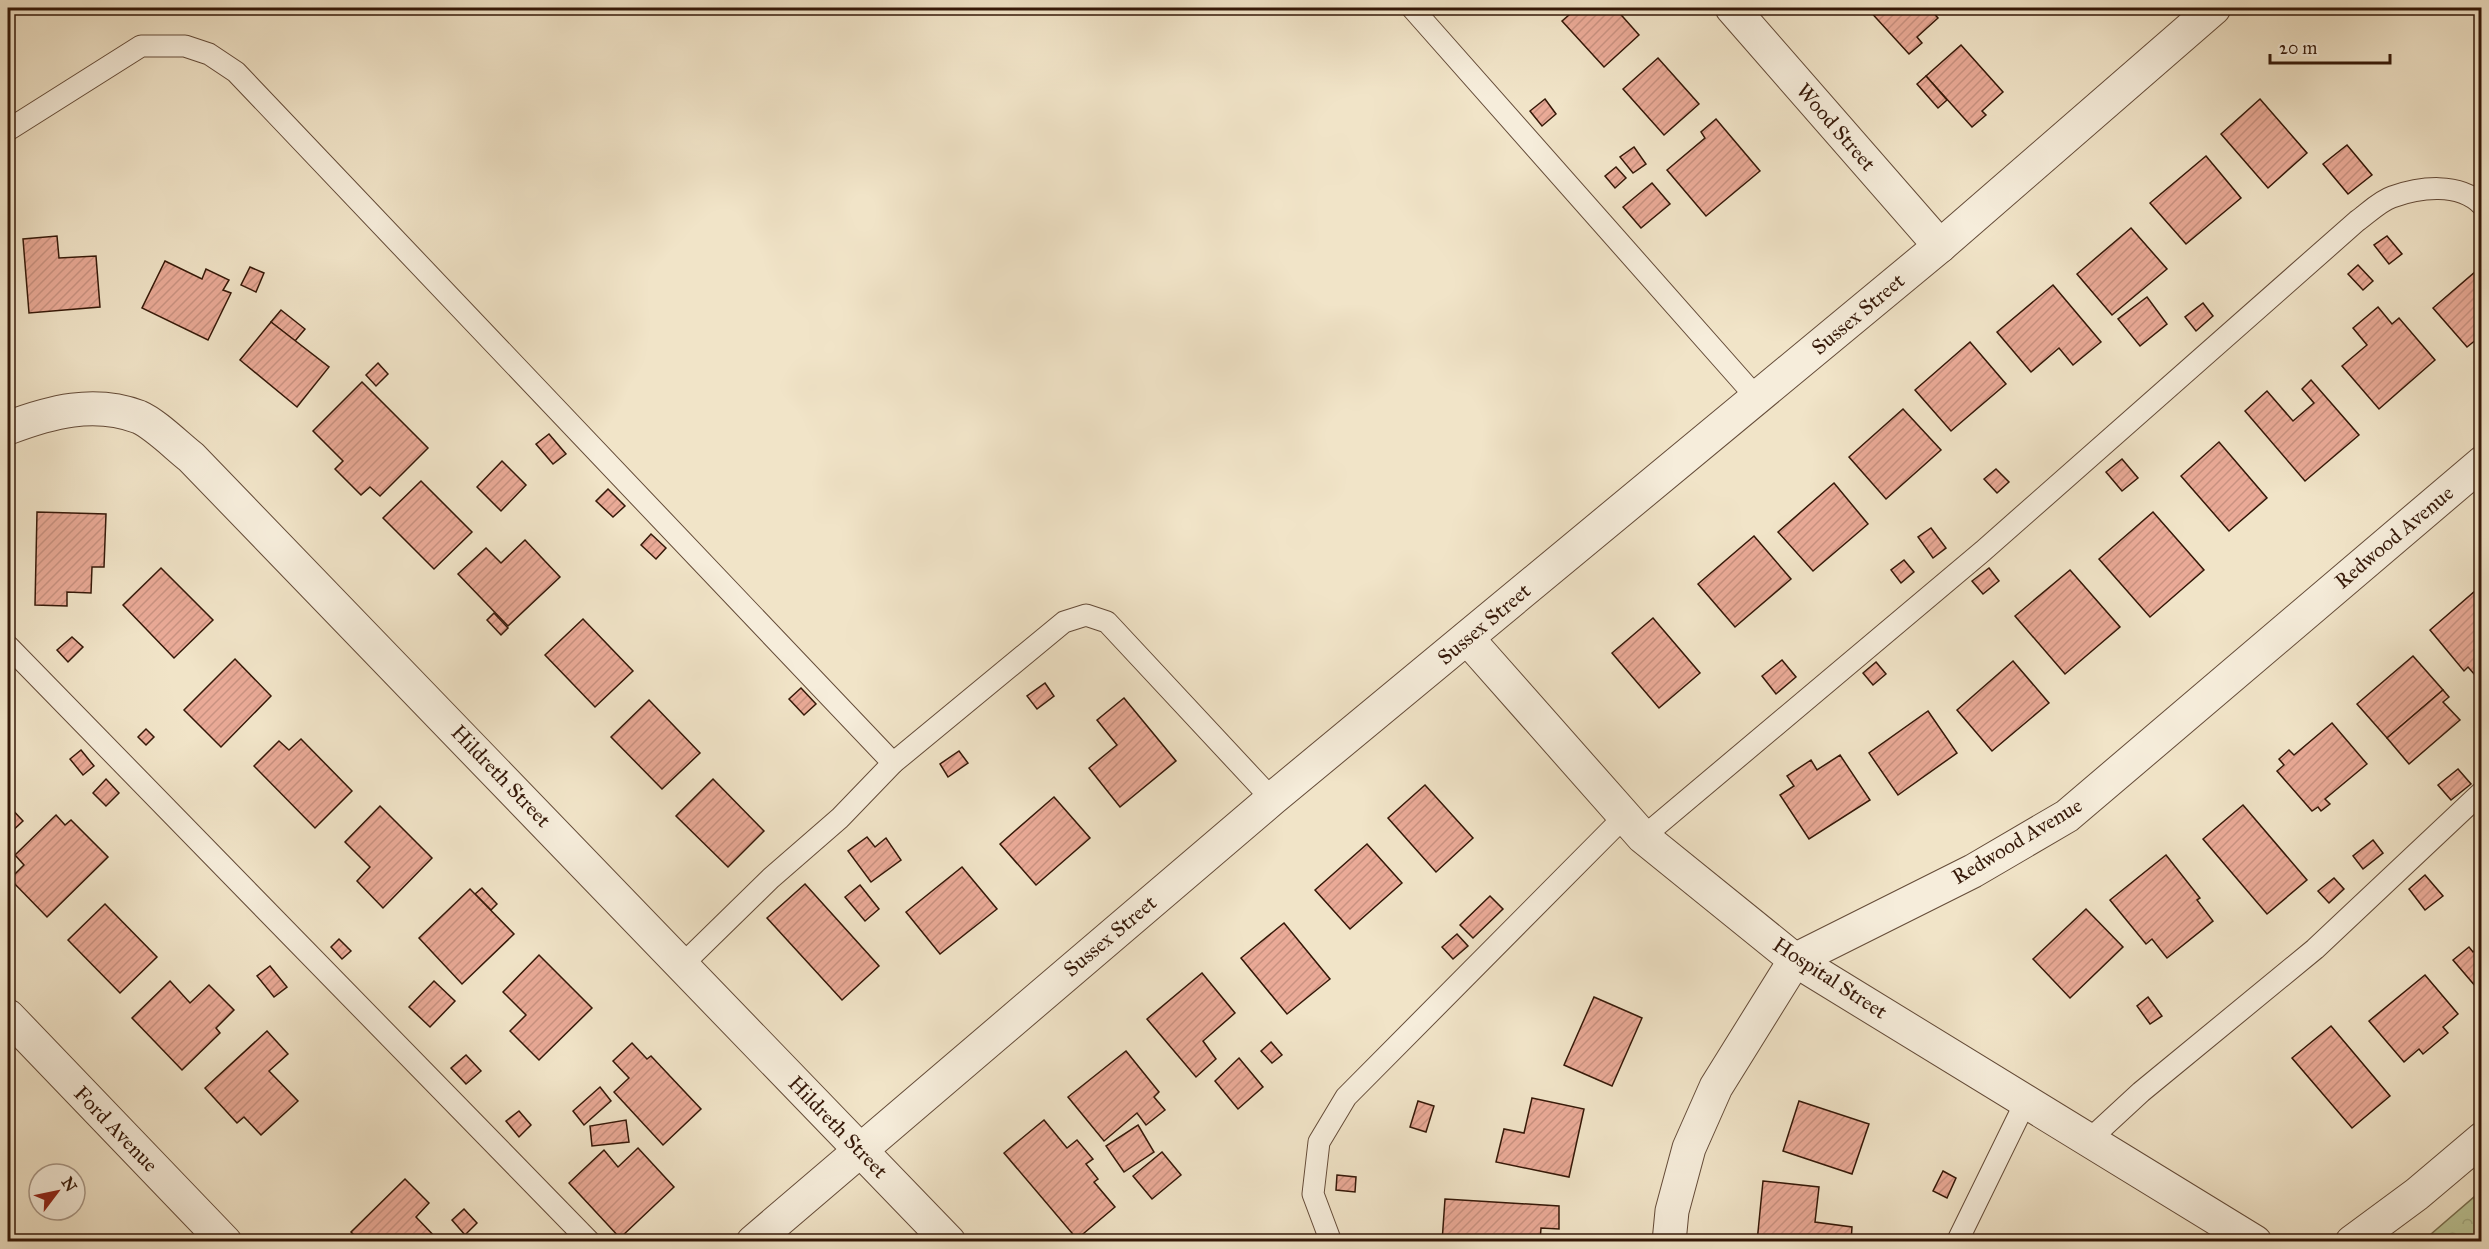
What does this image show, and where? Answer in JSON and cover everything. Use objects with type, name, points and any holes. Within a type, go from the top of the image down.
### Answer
[{"type":"street","name":"Wood Street","points":[[1732,8],[1940,246]]},
{"type":"street","name":"Sussex Street","points":[[753,1242],[858,1150],[1272,799],[1940,246],[2213,8]]},
{"type":"street","name":"Hildreth Street","points":[[8,428],[46,414],[94,407],[140,418],[191,457],[949,1242]]},
{"type":"street","name":"Redwood Avenue","points":[[1795,960],[1973,871],[2067,816],[2481,463]]},
{"type":"street","name":"Hospital Street","points":[[1467,638],[1633,827],[1795,960],[2255,1242]]},
{"type":"street","points":[[1669,1242],[1672,1211],[1686,1158],[1702,1117],[1716,1087],[1795,960]]},
{"type":"street","name":"Ford Avenue","points":[[8,1016],[225,1242]]},
{"type":"street","points":[[2352,1242],[2417,1194],[2481,1139]]},
{"type":"lane","points":[[1412,8],[1757,398]]},
{"type":"lane","points":[[8,130],[141,46],[185,46],[209,54],[236,72],[893,763]]},
{"type":"lane","points":[[1331,1242],[1313,1194],[1319,1142],[1347,1097],[1633,827],[1983,551],[2357,221],[2390,197],[2424,190],[2451,189],[2474,197],[2481,205]]},
{"type":"lane","points":[[683,964],[771,878],[840,818],[893,763],[1064,622],[1086,615],[1107,622],[1272,799]]},
{"type":"lane","points":[[8,646],[590,1242]]},
{"type":"lane","points":[[2089,1140],[2141,1092],[2315,949],[2481,792]]},
{"type":"lane","points":[[1957,1242],[2026,1101]]},
{"type":"green space","points":[[2481,1191],[2481,1241],[2423,1241]]},
{"type":"building","points":[[1577,8],[1615,8],[1639,35],[1604,67],[1562,21]]},
{"type":"building","points":[[1867,8],[1929,8],[1938,18],[1917,37],[1922,43],[1909,54]]},
{"type":"building","points":[[1961,45],[2003,92],[1982,111],[1986,115],[1972,127],[1926,76]]},
{"type":"building","points":[[1658,58],[1699,104],[1664,135],[1623,89]]},
{"type":"building","points":[[1926,76],[1947,100],[1938,108],[1917,84]]},
{"type":"building","points":[[1545,99],[1556,114],[1542,126],[1530,111]]},
{"type":"building","points":[[2260,99],[2307,153],[2268,188],[2221,134]]},
{"type":"building","points":[[1716,119],[1760,171],[1706,216],[1667,170],[1705,138],[1701,132]]},
{"type":"building","points":[[2347,145],[2372,175],[2348,194],[2323,164]]},
{"type":"building","points":[[1634,147],[1646,164],[1633,173],[1620,157]]},
{"type":"building","points":[[2206,156],[2241,198],[2186,244],[2150,203]]},
{"type":"building","points":[[1616,167],[1626,178],[1615,188],[1605,176]]},
{"type":"building","points":[[1652,183],[1670,204],[1641,228],[1623,207]]},
{"type":"building","points":[[2131,228],[2167,269],[2112,315],[2077,274]]},
{"type":"building","points":[[57,236],[59,258],[96,256],[100,307],[29,313],[23,239]]},
{"type":"building","points":[[2387,236],[2402,254],[2389,264],[2374,245]]},
{"type":"building","points":[[165,261],[202,279],[206,269],[229,280],[223,290],[231,293],[208,340],[142,308]]},
{"type":"building","points":[[2358,265],[2373,281],[2363,290],[2348,274]]},
{"type":"building","points":[[2482,266],[2482,335],[2467,347],[2433,308]]},
{"type":"building","points":[[250,267],[264,273],[256,292],[241,285]]},
{"type":"building","points":[[2053,285],[2101,342],[2073,365],[2059,348],[2031,372],[1997,332]]},
{"type":"building","points":[[2147,297],[2167,324],[2140,346],[2118,319]]},
{"type":"building","points":[[2203,303],[2213,316],[2196,331],[2185,317]]},
{"type":"building","points":[[2378,307],[2392,324],[2399,318],[2435,360],[2379,409],[2342,366],[2367,345],[2353,328]]},
{"type":"building","points":[[281,310],[305,329],[295,341],[271,322]]},
{"type":"building","points":[[271,322],[329,367],[297,407],[240,360]]},
{"type":"building","points":[[1970,342],[2006,384],[1951,431],[1915,390]]},
{"type":"building","points":[[378,363],[388,374],[376,386],[366,375]]},
{"type":"building","points":[[2311,380],[2359,435],[2305,481],[2245,411],[2267,391],[2293,421],[2314,403],[2302,389]]},
{"type":"building","points":[[362,382],[428,448],[380,496],[370,487],[361,495],[335,469],[343,461],[313,431]]},
{"type":"building","points":[[1903,409],[1941,450],[1886,499],[1849,457]]},
{"type":"building","points":[[549,434],[566,454],[553,464],[536,444]]},
{"type":"building","points":[[2219,442],[2267,498],[2229,531],[2181,476]]},
{"type":"building","points":[[2122,459],[2138,478],[2122,491],[2106,472]]},
{"type":"building","points":[[502,461],[526,485],[501,511],[477,487]]},
{"type":"building","points":[[1996,469],[2009,482],[1997,493],[1984,479]]},
{"type":"building","points":[[421,481],[472,532],[434,569],[383,518]]},
{"type":"building","points":[[1834,483],[1868,524],[1813,571],[1778,532]]},
{"type":"building","points":[[608,489],[625,506],[613,517],[596,501]]},
{"type":"building","points":[[37,512],[106,514],[104,567],[92,567],[91,593],[67,592],[67,606],[35,605]]},
{"type":"building","points":[[2153,512],[2204,570],[2150,617],[2099,559]]},
{"type":"building","points":[[1931,528],[1946,548],[1933,558],[1918,537]]},
{"type":"building","points":[[651,534],[666,548],[656,559],[641,545]]},
{"type":"building","points":[[1754,536],[1791,579],[1735,627],[1698,584]]},
{"type":"building","points":[[525,540],[560,577],[508,626],[458,574],[486,548],[501,563]]},
{"type":"building","points":[[1904,560],[1914,572],[1901,583],[1891,570]]},
{"type":"building","points":[[161,568],[213,620],[174,658],[123,605]]},
{"type":"building","points":[[1989,568],[1999,581],[1983,594],[1972,581]]},
{"type":"building","points":[[2070,570],[2120,627],[2065,674],[2015,616]]},
{"type":"building","points":[[2482,585],[2482,683],[2468,667],[2464,671],[2430,630]]},
{"type":"building","points":[[494,613],[508,628],[501,635],[487,620]]},
{"type":"building","points":[[1653,618],[1700,673],[1659,708],[1612,653]]},
{"type":"building","points":[[583,619],[633,671],[595,707],[545,655]]},
{"type":"building","points":[[72,637],[83,647],[68,662],[57,650]]},
{"type":"building","points":[[2413,656],[2443,690],[2387,738],[2357,704]]},
{"type":"building","points":[[235,659],[271,696],[221,747],[184,710]]},
{"type":"building","points":[[1782,660],[1796,677],[1776,694],[1762,676]]},
{"type":"building","points":[[2013,661],[2049,703],[1992,751],[1957,710]]},
{"type":"building","points":[[1876,662],[1886,674],[1873,685],[1863,673]]},
{"type":"building","points":[[1045,683],[1054,696],[1037,709],[1027,696]]},
{"type":"building","points":[[801,688],[816,704],[804,715],[789,699]]},
{"type":"building","points":[[2443,690],[2449,697],[2443,702],[2460,720],[2409,764],[2387,738]]},
{"type":"building","points":[[1124,698],[1176,761],[1120,807],[1089,768],[1117,745],[1097,720]]},
{"type":"building","points":[[649,700],[700,753],[662,789],[611,737]]},
{"type":"building","points":[[1928,711],[1957,753],[1898,795],[1869,753]]},
{"type":"building","points":[[2332,723],[2367,764],[2325,799],[2330,804],[2321,811],[2318,807],[2312,811],[2277,771],[2284,765],[2279,759],[2289,750],[2294,755]]},
{"type":"building","points":[[146,729],[154,737],[146,745],[138,737]]},
{"type":"building","points":[[301,739],[352,791],[315,828],[254,766],[279,741],[289,750]]},
{"type":"building","points":[[81,750],[94,766],[83,775],[70,759]]},
{"type":"building","points":[[959,751],[968,763],[948,777],[940,764]]},
{"type":"building","points":[[1840,755],[1870,800],[1809,839],[1780,795],[1794,786],[1787,776],[1811,760],[1817,770]]},
{"type":"building","points":[[2458,769],[2471,784],[2451,800],[2438,785]]},
{"type":"building","points":[[106,779],[119,793],[106,806],[93,793]]},
{"type":"building","points":[[713,779],[764,831],[728,867],[676,816]]},
{"type":"building","points":[[1425,785],[1473,838],[1436,872],[1388,818]]},
{"type":"building","points":[[1054,797],[1090,838],[1036,885],[1000,844]]},
{"type":"building","points":[[8,805],[23,821],[8,835]]},
{"type":"building","points":[[2243,805],[2307,880],[2267,914],[2203,839]]},
{"type":"building","points":[[380,806],[432,858],[383,908],[357,881],[370,867],[345,842]]},
{"type":"building","points":[[56,815],[65,825],[71,820],[108,857],[47,917],[10,879],[24,865],[15,855]]},
{"type":"building","points":[[867,837],[875,847],[886,838],[901,860],[871,882],[848,851]]},
{"type":"building","points":[[2373,840],[2383,853],[2363,869],[2353,856]]},
{"type":"building","points":[[1367,844],[1402,883],[1350,929],[1315,890]]},
{"type":"building","points":[[2166,855],[2200,898],[2197,900],[2213,921],[2167,958],[2152,939],[2146,944],[2110,900]]},
{"type":"building","points":[[962,867],[997,909],[940,954],[906,912]]},
{"type":"building","points":[[2425,875],[2443,896],[2425,910],[2409,889]]},
{"type":"building","points":[[2334,878],[2344,889],[2329,903],[2318,891]]},
{"type":"building","points":[[805,884],[879,966],[842,1000],[767,918]]},
{"type":"building","points":[[860,885],[879,909],[865,921],[845,897]]},
{"type":"building","points":[[482,888],[497,904],[491,910],[475,894]]},
{"type":"building","points":[[470,889],[514,934],[462,984],[419,938]]},
{"type":"building","points":[[1490,896],[1503,909],[1473,938],[1460,925]]},
{"type":"building","points":[[105,904],[157,957],[120,993],[68,940]]},
{"type":"building","points":[[2086,909],[2123,947],[2070,998],[2033,959]]},
{"type":"building","points":[[1284,923],[1330,979],[1287,1014],[1241,958]]},
{"type":"building","points":[[1457,934],[1468,946],[1453,959],[1442,947]]},
{"type":"building","points":[[339,939],[351,951],[342,959],[331,947]]},
{"type":"building","points":[[2482,944],[2482,994],[2453,960],[2469,947],[2473,952]]},
{"type":"building","points":[[539,955],[592,1008],[539,1060],[510,1031],[526,1015],[503,992]]},
{"type":"building","points":[[270,966],[287,987],[274,997],[257,976]]},
{"type":"building","points":[[1202,973],[1235,1013],[1203,1041],[1216,1059],[1196,1077],[1147,1019]]},
{"type":"building","points":[[2425,975],[2458,1014],[2443,1027],[2448,1033],[2423,1054],[2419,1049],[2404,1062],[2369,1021]]},
{"type":"building","points":[[170,981],[190,1003],[209,985],[234,1010],[216,1028],[220,1033],[182,1070],[132,1018]]},
{"type":"building","points":[[434,981],[455,1001],[430,1027],[409,1007]]},
{"type":"building","points":[[1594,997],[1642,1018],[1612,1086],[1564,1065]]},
{"type":"building","points":[[2148,997],[2162,1016],[2150,1024],[2137,1006]]},
{"type":"building","points":[[2331,1026],[2390,1096],[2352,1128],[2292,1058]]},
{"type":"building","points":[[267,1031],[288,1054],[269,1071],[298,1101],[261,1135],[244,1117],[237,1123],[205,1088]]},
{"type":"building","points":[[1271,1042],[1282,1055],[1272,1063],[1261,1051]]},
{"type":"building","points":[[632,1043],[647,1059],[651,1056],[701,1109],[663,1145],[614,1092],[629,1078],[613,1061]]},
{"type":"building","points":[[1126,1051],[1159,1092],[1154,1097],[1165,1110],[1146,1125],[1137,1113],[1104,1141],[1068,1097]]},
{"type":"building","points":[[466,1055],[481,1071],[466,1084],[451,1068]]},
{"type":"building","points":[[1239,1058],[1263,1087],[1238,1109],[1215,1081]]},
{"type":"building","points":[[600,1087],[611,1101],[584,1125],[573,1111]]},
{"type":"building","points":[[1532,1098],[1584,1109],[1569,1177],[1496,1162],[1504,1129],[1524,1133]]},
{"type":"building","points":[[1418,1101],[1434,1106],[1426,1132],[1410,1127]]},
{"type":"building","points":[[1799,1101],[1869,1124],[1852,1174],[1783,1151]]},
{"type":"building","points":[[519,1111],[531,1125],[519,1137],[506,1121]]},
{"type":"building","points":[[626,1120],[629,1142],[592,1146],[590,1126]]},
{"type":"building","points":[[1044,1120],[1067,1148],[1077,1140],[1093,1159],[1086,1164],[1098,1179],[1094,1182],[1115,1207],[1077,1239],[1004,1153]]},
{"type":"building","points":[[1138,1125],[1154,1152],[1124,1172],[1106,1146]]},
{"type":"building","points":[[638,1148],[674,1187],[620,1238],[569,1183],[604,1150],[618,1167]]},
{"type":"building","points":[[1162,1152],[1181,1175],[1152,1199],[1133,1176]]},
{"type":"building","points":[[1943,1171],[1956,1178],[1947,1198],[1933,1191]]},
{"type":"building","points":[[1337,1175],[1356,1177],[1355,1192],[1336,1190]]},
{"type":"building","points":[[405,1179],[429,1203],[416,1217],[439,1241],[361,1242],[351,1232]]},
{"type":"building","points":[[1763,1181],[1819,1187],[1815,1222],[1852,1227],[1851,1242],[1757,1242]]},
{"type":"building","points":[[1445,1199],[1559,1206],[1559,1229],[1541,1228],[1540,1242],[1442,1242]]},
{"type":"building","points":[[464,1209],[477,1223],[465,1235],[452,1220]]}]
